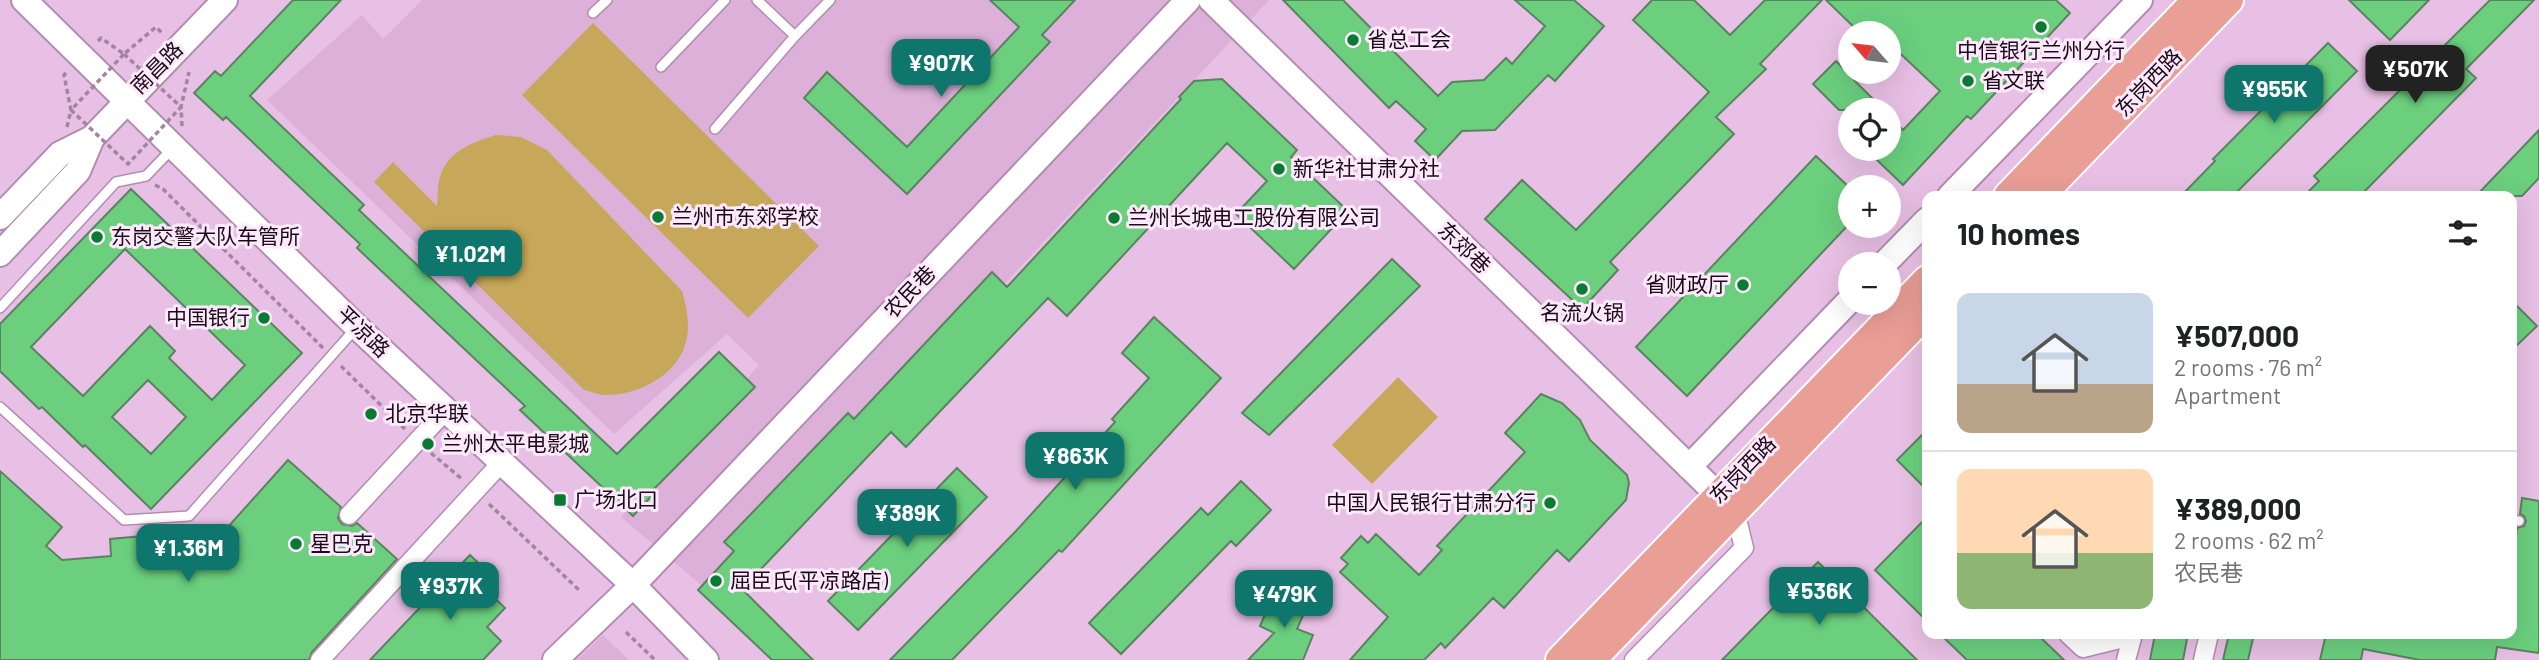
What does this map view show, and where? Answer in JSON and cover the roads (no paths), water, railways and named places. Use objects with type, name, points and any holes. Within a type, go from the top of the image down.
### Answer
[{"type":"main road","name":"东岗西路","points":[[2013,191],[2197,0]]},
{"type":"main road","name":"东岗西路","points":[[2044,191],[2229,0]]},
{"type":"main road","name":"东岗西路","points":[[1591,660],[1726,503],[1922,286]]},
{"type":"main road","name":"东岗西路","points":[[1560,660],[1922,317]]},
{"type":"street","name":"平凉路","points":[[23,0],[357,327],[633,584],[706,660]]},
{"type":"street","name":"南昌路","points":[[0,254],[78,171],[92,138],[225,0]]},
{"type":"street","name":"农民巷","points":[[555,660],[633,584],[1188,0]]},
{"type":"street","name":"东郊巷","points":[[1211,0],[1726,503]]},
{"type":"street","points":[[1955,191],[2140,0]]},
{"type":"street","name":"南昌路","points":[[0,217],[60,154],[92,138]]},
{"type":"street","points":[[1896,252],[1922,225]]},
{"type":"street","points":[[1689,467],[1838,312]]},
{"type":"street","points":[[349,515],[446,410]]},
{"type":"street","points":[[320,660],[502,462]]},
{"type":"street","name":"东岗西路","points":[[1634,660],[1744,548],[1726,503]]},
{"type":"street","points":[[2073,639],[2083,648],[2118,639]]},
{"type":"street","points":[[2126,660],[2132,639]]},
{"type":"street","points":[[2203,660],[2207,639]]},
{"type":"lane","points":[[593,13],[607,0]]},
{"type":"lane","points":[[661,67],[725,0]]},
{"type":"lane","points":[[757,0],[795,36]]},
{"type":"lane","points":[[715,129],[795,36],[830,0]]},
{"type":"lane","points":[[0,308],[116,182],[146,176],[174,147]]},
{"type":"lane","points":[[0,407],[124,520],[189,516],[357,327]]},
{"type":"place","name":"中信银行兰州分行","points":[[2041,27]]},
{"type":"place","name":"省总工会","points":[[1353,40]]},
{"type":"place","name":"省文联","points":[[1968,81]]},
{"type":"place","name":"新华社甘肃分社","points":[[1279,169]]},
{"type":"place","name":"兰州市东郊学校","points":[[658,217]]},
{"type":"place","name":"兰州长城电工股份有限公司","points":[[1114,218]]},
{"type":"place","name":"东岗交警大队车管所","points":[[97,237]]},
{"type":"place","name":"省财政厅","points":[[1743,285]]},
{"type":"place","name":"名流火锅","points":[[1582,289]]},
{"type":"place","name":"中国银行","points":[[264,318]]},
{"type":"place","name":"北京华联","points":[[371,414]]},
{"type":"place","name":"兰州太平电影城","points":[[428,444]]},
{"type":"place","name":"广场北口","points":[[560,500]]},
{"type":"place","name":"中国人民银行甘肃分行","points":[[1550,503]]},
{"type":"place","name":"星巴克","points":[[296,544]]},
{"type":"place","name":"屈臣氏(平凉路店)","points":[[716,581]]}]
